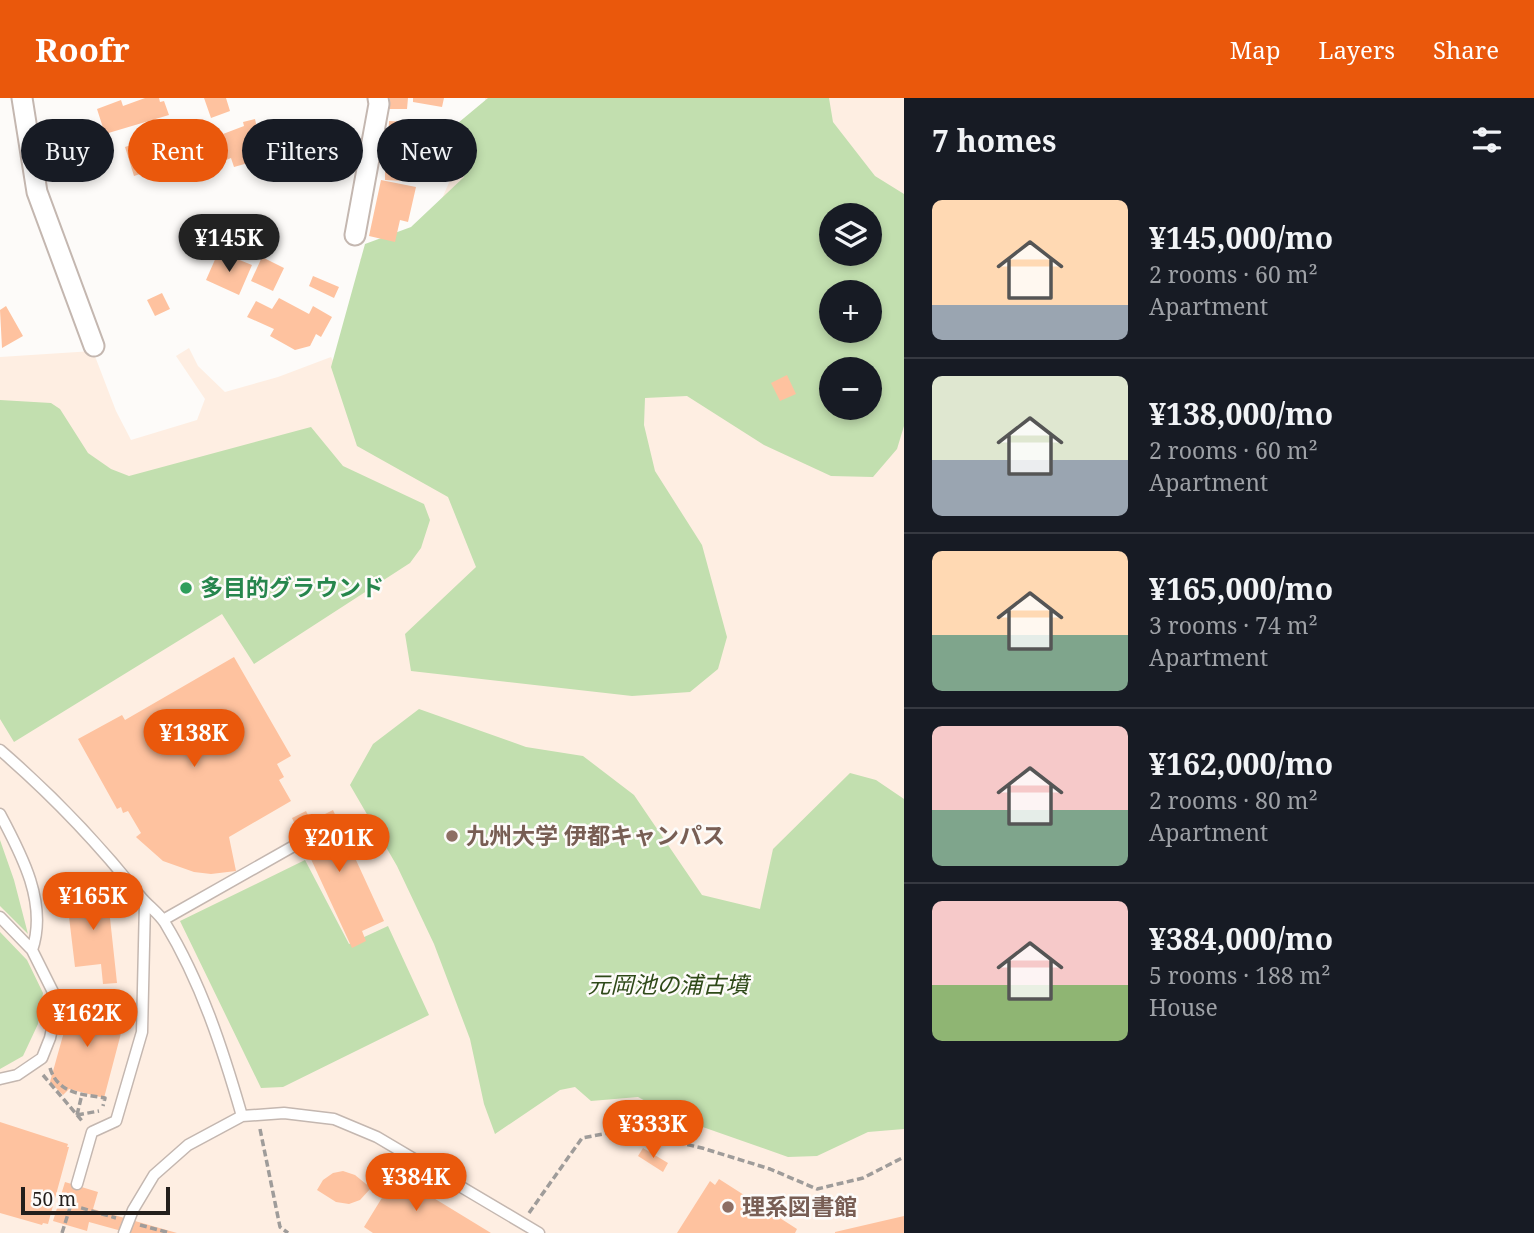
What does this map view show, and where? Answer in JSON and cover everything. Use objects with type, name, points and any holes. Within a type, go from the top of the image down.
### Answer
[{"type":"street","points":[[22,98],[37,192],[94,346]]},
{"type":"street","points":[[355,235],[378,98]]},
{"type":"lane","points":[[0,750],[108,856],[145,902],[163,919],[185,958],[221,1047],[242,1116]]},
{"type":"lane","points":[[0,814],[16,843],[33,886],[38,931],[32,950]]},
{"type":"lane","points":[[163,919],[299,843]]},
{"type":"lane","points":[[77,1184],[92,1132],[116,1121],[142,1032],[145,902]]},
{"type":"lane","points":[[0,918],[32,950],[58,1002],[50,1038],[42,1058],[17,1075],[0,1079]]},
{"type":"lane","points":[[124,1233],[133,1210],[154,1175],[188,1145],[242,1116],[284,1113],[334,1119],[377,1137],[539,1233]]},
{"type":"path","points":[[70,1002],[74,994],[132,1002],[130,991]]},
{"type":"path","points":[[54,1060],[50,1068],[59,1085],[66,1091],[105,1098],[102,1110],[77,1115]]},
{"type":"path","points":[[33,1064],[77,1115]]},
{"type":"path","points":[[77,1115],[82,1094]]},
{"type":"path","points":[[260,1127],[281,1227],[288,1233]]},
{"type":"path","points":[[522,1223],[582,1138],[624,1130],[702,1148],[770,1169],[817,1189],[863,1178],[904,1157]]},
{"type":"path","points":[[62,1233],[71,1205]]},
{"type":"shaded area","name":"九州大学 伊都キャンパス","points":[[485,98],[904,98],[904,1233],[0,1233],[0,357],[93,351],[116,411],[131,440],[197,420],[205,399],[176,356],[189,348],[198,366],[225,392],[278,377],[331,357],[370,430],[366,274],[360,259],[432,222],[449,182],[477,182],[477,119],[472,119],[485,102]]},
{"type":"green space","points":[[488,98],[829,98],[833,122],[875,176],[904,194],[904,426],[897,449],[873,477],[831,476],[764,445],[687,396],[645,398],[644,425],[655,471],[702,545],[727,637],[718,669],[690,692],[632,696],[411,671],[405,634],[476,567],[448,497],[357,446],[331,367],[365,244],[411,227],[459,182],[477,182],[477,119],[463,119]]},
{"type":"green space","name":"多目的グラウンド","points":[[0,400],[51,403],[60,409],[88,453],[111,469],[129,476],[311,427],[343,466],[424,504],[430,520],[421,548],[410,563],[254,664],[222,614],[14,742],[0,719]]},
{"type":"green space","name":"元岡池の浦古墳","points":[[419,709],[526,747],[583,756],[634,795],[702,895],[760,909],[773,849],[850,773],[876,780],[904,799],[904,1129],[868,1132],[817,1156],[788,1157],[677,1118],[638,1097],[591,1101],[575,1087],[560,1090],[495,1134],[484,1104],[470,1039],[434,944],[397,866],[350,785],[373,744]]},
{"type":"green space","points":[[0,840],[14,880],[28,934],[0,906]]},
{"type":"green space","points":[[305,860],[349,944],[388,926],[429,1015],[283,1087],[261,1088],[180,921]]},
{"type":"green space","points":[[0,932],[27,960],[43,993],[38,1024],[23,1056],[0,1069]]},
{"type":"building","points":[[145,98],[159,98],[160,102],[164,101],[169,115],[156,119],[128,119],[128,127],[114,131],[114,119],[100,119],[97,109],[121,100],[123,106]]},
{"type":"building","points":[[204,98],[226,98],[230,111],[211,118]]},
{"type":"building","points":[[390,98],[408,98],[407,109],[389,109]]},
{"type":"building","points":[[413,98],[444,98],[442,107],[413,102]]},
{"type":"building","points":[[242,127],[242,165],[234,167],[231,158],[228,159],[228,132]]},
{"type":"building","points":[[381,182],[416,187],[408,222],[400,220],[395,242],[369,236]]},
{"type":"building","points":[[217,255],[225,259],[227,255],[252,265],[239,295],[206,280]]},
{"type":"building","points":[[262,257],[284,268],[273,291],[251,281]]},
{"type":"building","points":[[313,276],[339,287],[334,298],[309,286]]},
{"type":"building","points":[[162,293],[170,309],[155,316],[147,300]]},
{"type":"building","points":[[279,298],[309,314],[313,306],[332,317],[321,337],[316,334],[310,346],[295,350],[270,336],[274,329],[247,317],[256,301],[272,309]]},
{"type":"building","points":[[6,306],[23,336],[2,348],[0,310]]},
{"type":"building","points":[[787,375],[796,394],[780,401],[771,383]]},
{"type":"building","points":[[234,657],[291,756],[277,764],[284,777],[279,780],[291,801],[229,837],[236,871],[211,874],[194,872],[163,861],[136,837],[141,833],[128,811],[123,813],[121,807],[117,809],[78,739],[122,715],[125,720]]},
{"type":"building","points":[[333,810],[384,921],[362,931],[366,941],[352,948],[292,818],[306,811],[311,821]]},
{"type":"building","points":[[106,881],[117,983],[103,984],[101,964],[75,967],[67,900],[95,897],[93,883]]},
{"type":"building","points":[[74,996],[102,1004],[100,1011],[125,1018],[104,1098],[69,1089],[63,1095],[50,1082]]},
{"type":"building","points":[[0,1122],[68,1144],[48,1224],[42,1225],[0,1213]]},
{"type":"building","points":[[643,1148],[668,1163],[663,1172],[638,1156]]},
{"type":"building","points":[[343,1171],[355,1175],[371,1188],[360,1200],[349,1204],[336,1202],[317,1190],[323,1180],[333,1173]]},
{"type":"building","points":[[391,1172],[491,1233],[373,1233],[364,1227],[388,1188],[383,1185]]},
{"type":"building","name":"理系図書館","points":[[719,1179],[797,1229],[795,1233],[677,1233],[710,1181],[715,1185]]},
{"type":"building","points":[[65,1182],[98,1192],[93,1209],[177,1233],[129,1233],[89,1222],[87,1231],[53,1221]]},
{"type":"building","points":[[904,1216],[904,1233],[835,1233],[835,1232]]},
{"type":"place","name":"多目的グラウンド","points":[[186,588]]},
{"type":"place","name":"九州大学 伊都キャンパス","points":[[452,836]]},
{"type":"place","name":"理系図書館","points":[[728,1207]]}]
